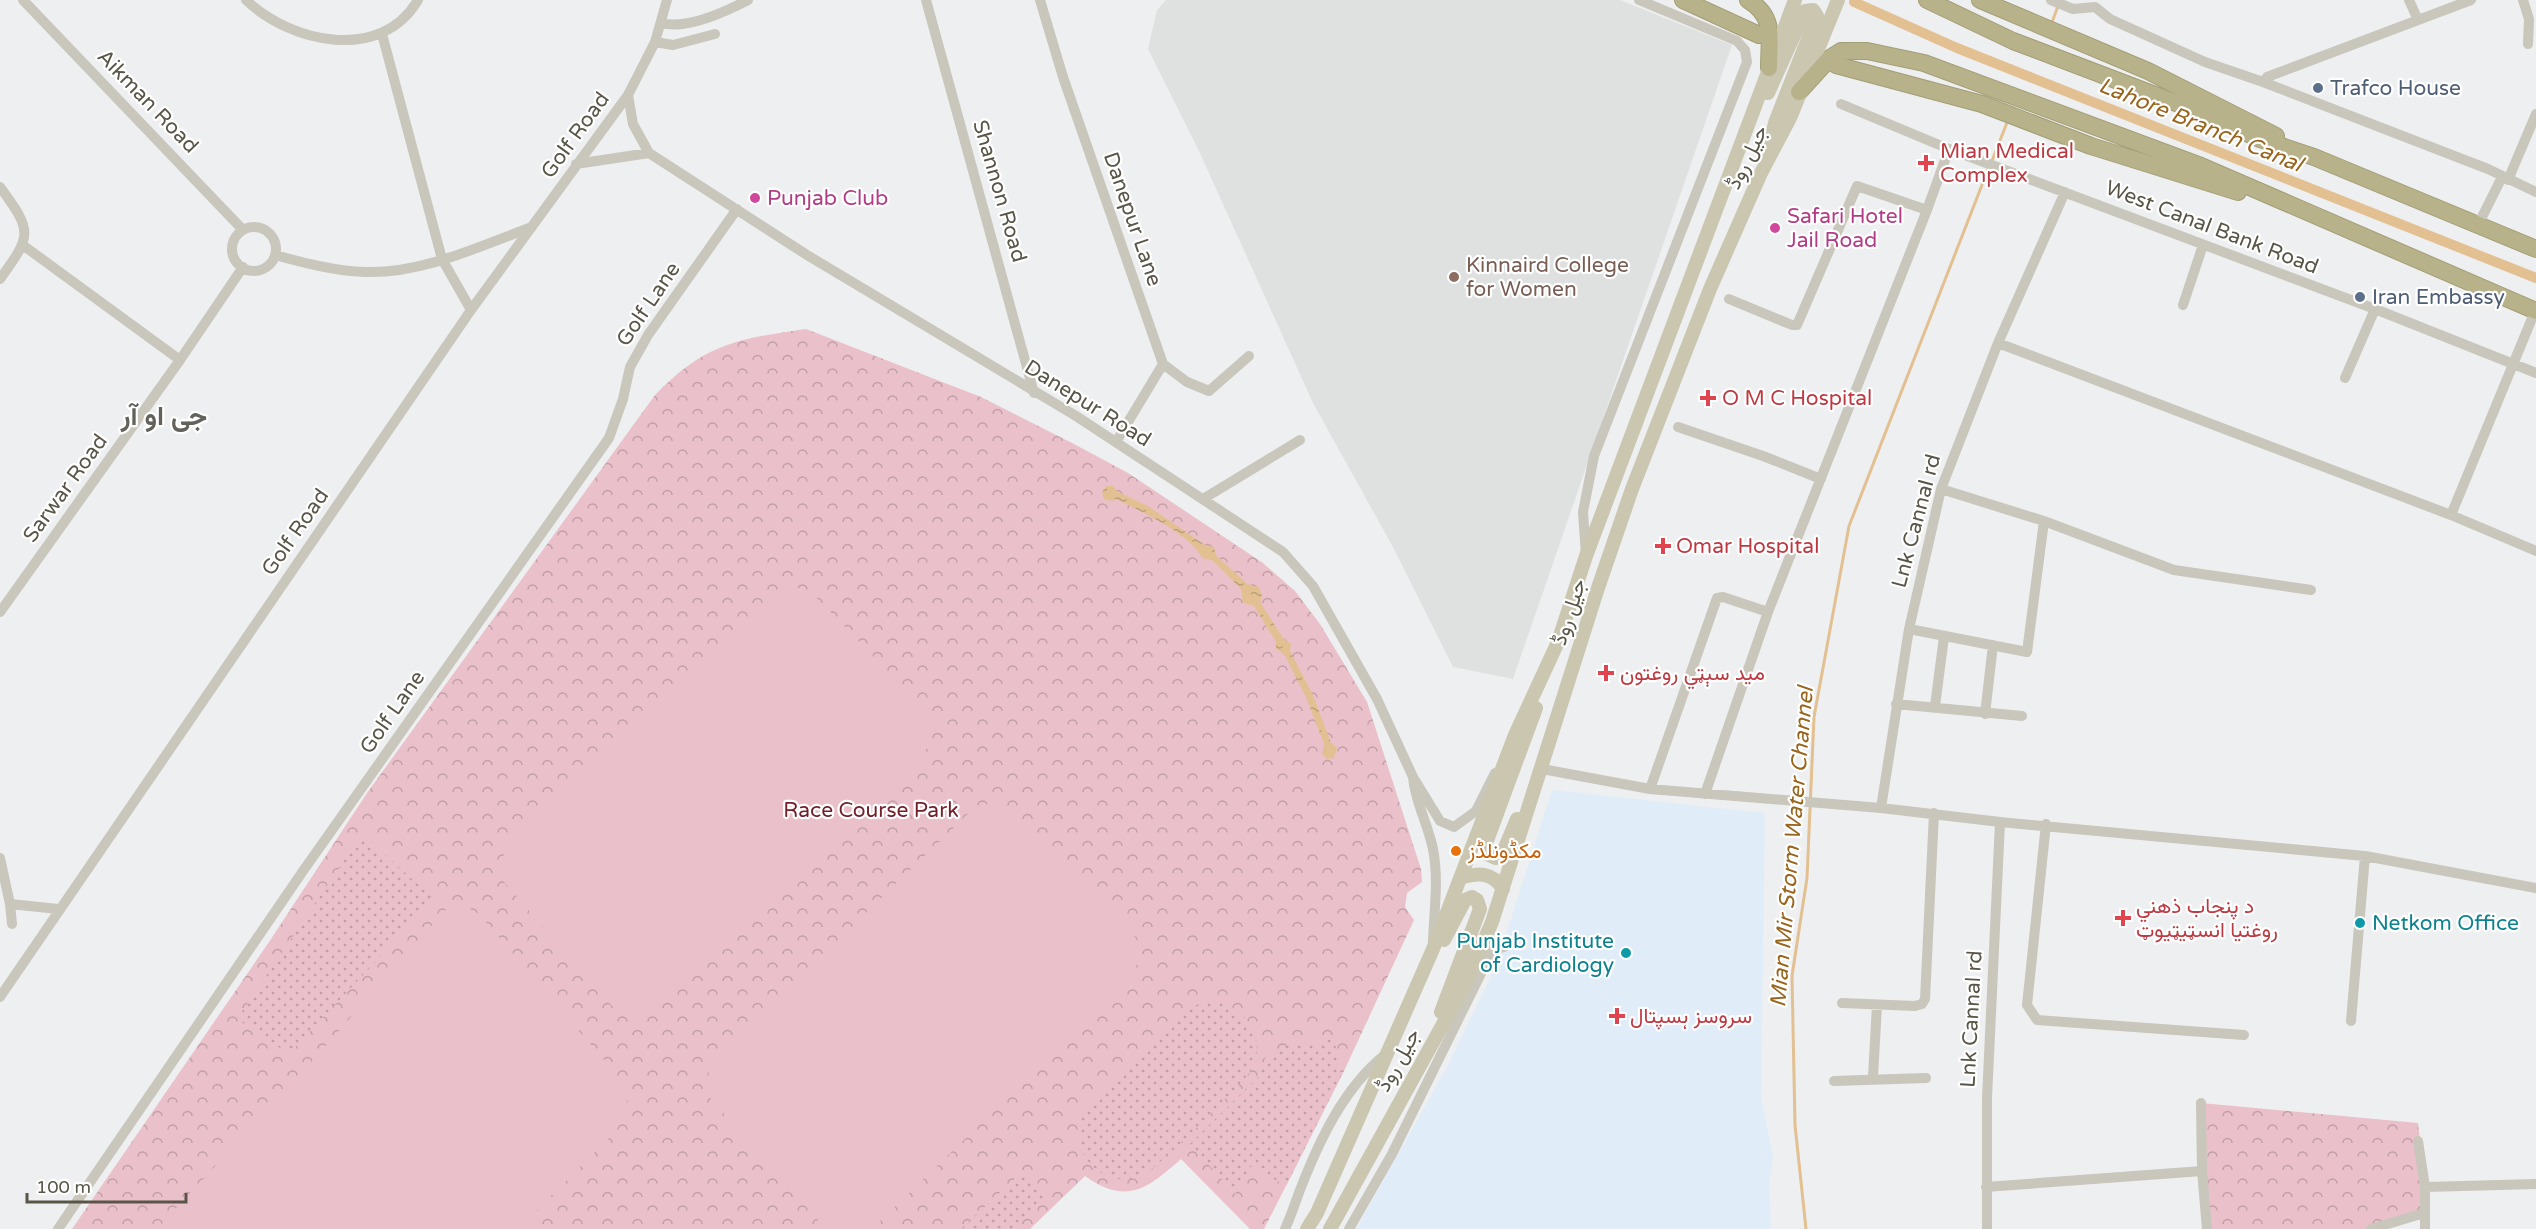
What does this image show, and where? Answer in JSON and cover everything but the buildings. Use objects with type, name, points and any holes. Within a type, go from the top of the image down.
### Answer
[{"type":"highway","points":[[1683,0],[1759,35]]},
{"type":"highway","points":[[1748,0],[1766,16],[1770,30],[1769,68]]},
{"type":"highway","points":[[1927,0],[2013,41],[2205,114],[2260,139],[2313,157],[2536,249]]},
{"type":"highway","points":[[1980,0],[2070,36],[2254,124],[2313,157]]},
{"type":"highway","points":[[1799,92],[1830,58],[1841,51],[1867,51],[1924,63],[2201,166],[2536,311]]},
{"type":"highway","points":[[1836,64],[1982,105],[2163,170],[2286,204]]},
{"type":"main road","name":"جیل روڈ","points":[[1307,1229],[1317,1213],[1433,949],[1515,735],[1558,642],[1586,556],[1795,0]]},
{"type":"main road","name":"جیل روڈ","points":[[1330,1229],[1464,986],[1503,889],[1623,513],[1710,288],[1761,173],[1790,117],[1838,0]]},
{"type":"main road","points":[[1749,120],[1763,103],[1804,11],[1814,10],[1817,16],[1776,120],[1761,173]]},
{"type":"main road","points":[[1542,769],[1502,855],[1491,857],[1487,854],[1485,846],[1530,727],[1558,642]]},
{"type":"main road","points":[[1460,879],[1483,874],[1494,879],[1503,889]]},
{"type":"main road","points":[[1404,1016],[1463,903],[1468,898],[1477,900],[1480,909],[1428,1048]]},
{"type":"street","name":"Aikman Road","points":[[23,0],[243,230]]},
{"type":"street","points":[[246,0],[272,20],[306,35],[359,40],[382,34],[394,27],[418,0]]},
{"type":"street","points":[[576,164],[649,153],[633,124],[628,95],[655,42],[667,0]]},
{"type":"street","points":[[661,23],[672,26],[692,22],[748,0]]},
{"type":"street","name":"Shannon Road","points":[[926,0],[1034,393]]},
{"type":"street","name":"Danepur Lane","points":[[1040,0],[1063,77],[1163,364]]},
{"type":"street","points":[[1586,556],[1583,512],[1594,456],[1747,62],[1745,50],[1737,41],[1640,0]]},
{"type":"street","points":[[2051,0],[2083,10],[2097,4],[2110,19],[2205,62],[2264,82],[2488,169],[2536,192]]},
{"type":"street","points":[[2409,0],[2418,20]]},
{"type":"street","points":[[2264,82],[2267,77],[2471,0]]},
{"type":"street","points":[[2523,0],[2529,19],[2528,44]]},
{"type":"street","points":[[382,34],[442,259],[471,310]]},
{"type":"street","points":[[655,42],[674,45],[715,34]]},
{"type":"street","name":"Golf Road","points":[[0,997],[21,970],[57,909],[471,310],[628,95]]},
{"type":"street","name":"West Canal Bank Road","points":[[1841,104],[1949,149],[2375,309],[2536,373]]},
{"type":"street","points":[[2478,225],[2505,179],[2536,114]]},
{"type":"street","points":[[1705,794],[1768,612],[1949,149]]},
{"type":"street","name":"Danepur Road","points":[[649,153],[807,255],[1116,442],[1283,552],[1313,585],[1377,699],[1413,777],[1440,821],[1454,827],[1476,812],[1515,735]]},
{"type":"street","points":[[1729,299],[1797,325],[1857,186],[1927,210]]},
{"type":"street","points":[[0,187],[24,224],[24,246],[0,279]]},
{"type":"street","name":"Lnk Cannal rd","points":[[1881,808],[1909,629],[1941,489],[1998,343],[2066,192]]},
{"type":"street","name":"Golf Lane","points":[[58,1229],[303,871],[609,438],[623,399],[630,367],[648,335],[737,209]]},
{"type":"street","points":[[257,226],[265,229],[275,242],[275,255],[267,267],[258,271],[243,267],[233,255],[232,244],[237,234],[243,230],[257,226]]},
{"type":"street","points":[[275,255],[366,272],[399,270],[442,259],[532,227]]},
{"type":"street","points":[[2183,305],[2203,245]]},
{"type":"street","points":[[24,246],[180,360]]},
{"type":"street","name":"Sarwar Road","points":[[0,612],[180,360],[243,267]]},
{"type":"street","points":[[2345,378],[2375,309]]},
{"type":"street","points":[[2451,515],[2536,311]]},
{"type":"street","points":[[1998,343],[2451,515],[2536,551]]},
{"type":"street","points":[[1116,442],[1163,364],[1187,382],[1209,391],[1249,356]]},
{"type":"street","points":[[1678,427],[1821,479]]},
{"type":"street","points":[[1203,499],[1300,440]]},
{"type":"street","points":[[1941,489],[2044,521],[2174,570],[2311,590]]},
{"type":"street","points":[[1909,629],[2028,651],[2044,521]]},
{"type":"street","points":[[1650,789],[1717,598],[1723,597],[1768,612]]},
{"type":"street","points":[[1935,706],[1944,637]]},
{"type":"street","points":[[1985,714],[1993,645]]},
{"type":"street","points":[[1896,704],[2022,716]]},
{"type":"street","points":[[1542,769],[1650,789],[1881,808],[2000,822],[2046,824],[2365,856],[2536,888]]},
{"type":"street","name":"Danepur Road","points":[[1413,777],[1414,790],[1433,847],[1437,875],[1433,949]]},
{"type":"street","points":[[1842,1002],[1915,1006],[1922,1004],[1934,813]]},
{"type":"street","name":"Lnk Cannal rd","points":[[1987,1229],[1987,1098],[2000,822]]},
{"type":"street","points":[[2046,824],[2027,1005],[2031,1014],[2037,1020],[2244,1035]]},
{"type":"street","points":[[2352,1021],[2365,856]]},
{"type":"street","points":[[0,858],[12,924]]},
{"type":"street","points":[[10,904],[57,909]]},
{"type":"street","points":[[1349,1229],[1425,1090],[1493,949],[1504,947]]},
{"type":"street","points":[[1873,1077],[1877,1005]]},
{"type":"street","points":[[1285,1229],[1313,1158],[1335,1117],[1368,1068],[1388,1052]]},
{"type":"street","points":[[1834,1081],[1873,1077],[1926,1078]]},
{"type":"street","points":[[2201,1103],[2202,1171],[2207,1229]]},
{"type":"street","points":[[2418,1141],[2425,1187],[2425,1229]]},
{"type":"street","points":[[1986,1187],[2202,1171]]},
{"type":"street","points":[[2425,1187],[2536,1184]]},
{"type":"street","points":[[2371,1229],[2424,1213]]},
{"type":"shaded area","name":"Kinnaird College for Women","points":[[1166,0],[1620,0],[1732,45],[1513,679],[1453,667],[1394,549],[1313,403],[1199,151],[1148,49],[1157,10]]},
{"type":"shaded area","name":"سروسز ہسپتال","points":[[1552,790],[1765,813],[1761,1097],[1773,1156],[1769,1185],[1771,1229],[1356,1229],[1448,1065],[1496,966]]},
{"type":"green space","name":"Race Course Park","points":[[806,329],[981,397],[1128,473],[1263,563],[1295,591],[1320,624],[1367,702],[1421,869],[1422,882],[1407,893],[1405,907],[1414,920],[1344,1071],[1264,1229],[1250,1229],[1181,1159],[1158,1178],[1136,1190],[1113,1190],[1085,1176],[1030,1229],[72,1229],[269,942],[367,793],[655,395],[690,364],[724,346],[760,336]]},
{"type":"green space","points":[[789,587],[805,589],[813,594],[925,710],[930,724],[930,738],[926,751],[919,764],[656,1008],[639,1015],[627,1014],[611,1005],[504,882],[502,860],[510,839],[779,590]]},
{"type":"green space","points":[[995,803],[1010,810],[1136,938],[1138,959],[1135,968],[1131,978],[872,1229],[826,1229],[711,1099],[707,1085],[711,1067],[713,1062],[976,806]]},
{"type":"green space","points":[[362,834],[434,899],[289,1054],[237,1019]]},
{"type":"green space","points":[[459,903],[479,914],[622,1081],[627,1100],[622,1120],[615,1132],[518,1229],[157,1229],[306,1068],[449,906]]},
{"type":"green space","points":[[1209,1001],[1232,1008],[1249,1023],[1257,1045],[1252,1069],[1198,1126],[1149,1172],[1133,1179],[1119,1179],[1098,1171],[1083,1154],[1079,1141],[1080,1121],[1085,1108],[1187,1008]]},
{"type":"green space","points":[[1334,1038],[1341,1076],[1286,1186],[1251,1166],[1235,1194],[1190,1144],[1260,1075],[1265,1058],[1280,1048],[1304,1042],[1320,1043]]},
{"type":"green space","points":[[2201,1103],[2418,1123],[2425,1187],[2424,1213],[2371,1229],[2207,1229]]},
{"type":"green space","points":[[1023,1171],[1048,1197],[1014,1229],[961,1229]]},
{"type":"water","points":[[1106,486],[1113,486],[1118,492],[1148,506],[1205,545],[1214,547],[1216,555],[1247,584],[1259,587],[1262,596],[1260,602],[1283,638],[1291,644],[1290,651],[1313,695],[1331,743],[1337,748],[1334,758],[1327,759],[1322,754],[1324,744],[1306,697],[1284,654],[1276,649],[1276,642],[1254,606],[1243,603],[1241,589],[1212,560],[1202,558],[1187,540],[1176,532],[1116,499],[1111,501],[1104,499],[1102,492]]},
{"type":"waterway","name":"Lahore Branch Canal","points":[[1854,2],[1957,48],[2536,278]]},
{"type":"waterway","points":[[2051,25],[2058,6]]},
{"type":"waterway","name":"Mian Mir Storm Water Channel","points":[[1992,161],[2008,120]]},
{"type":"waterway","name":"Mian Mir Storm Water Channel","points":[[1806,1229],[1795,1125],[1792,976],[1807,878],[1814,717],[1849,526],[1989,167]]},
{"type":"place","name":"Trafco House","points":[[2318,88]]},
{"type":"place","name":"Mian Medical Complex","points":[[1926,163]]},
{"type":"place","name":"Punjab Club","points":[[755,198]]},
{"type":"place","name":"Safari Hotel Jail Road","points":[[1775,228]]},
{"type":"place","name":"Kinnaird College for Women","points":[[1454,277]]},
{"type":"place","name":"Iran Embassy","points":[[2360,297]]},
{"type":"place","name":"O M C Hospital","points":[[1708,398]]},
{"type":"place","name":"Omar Hospital","points":[[1663,546]]},
{"type":"place","name":"مید سېټي روغتون","points":[[1606,673]]},
{"type":"place","name":"مکڈونلڈز","points":[[1456,851]]},
{"type":"place","name":"د پنجاب ذهني روغتیا انسټیټیوټ","points":[[2123,918]]},
{"type":"place","name":"Netkom Office","points":[[2360,923]]},
{"type":"place","name":"Punjab Institute of Cardiology","points":[[1626,953]]},
{"type":"place","name":"سروسز ہسپتال","points":[[1617,1016]]},
{"type":"district","name":"جی او آر","points":[[164,416]]}]
